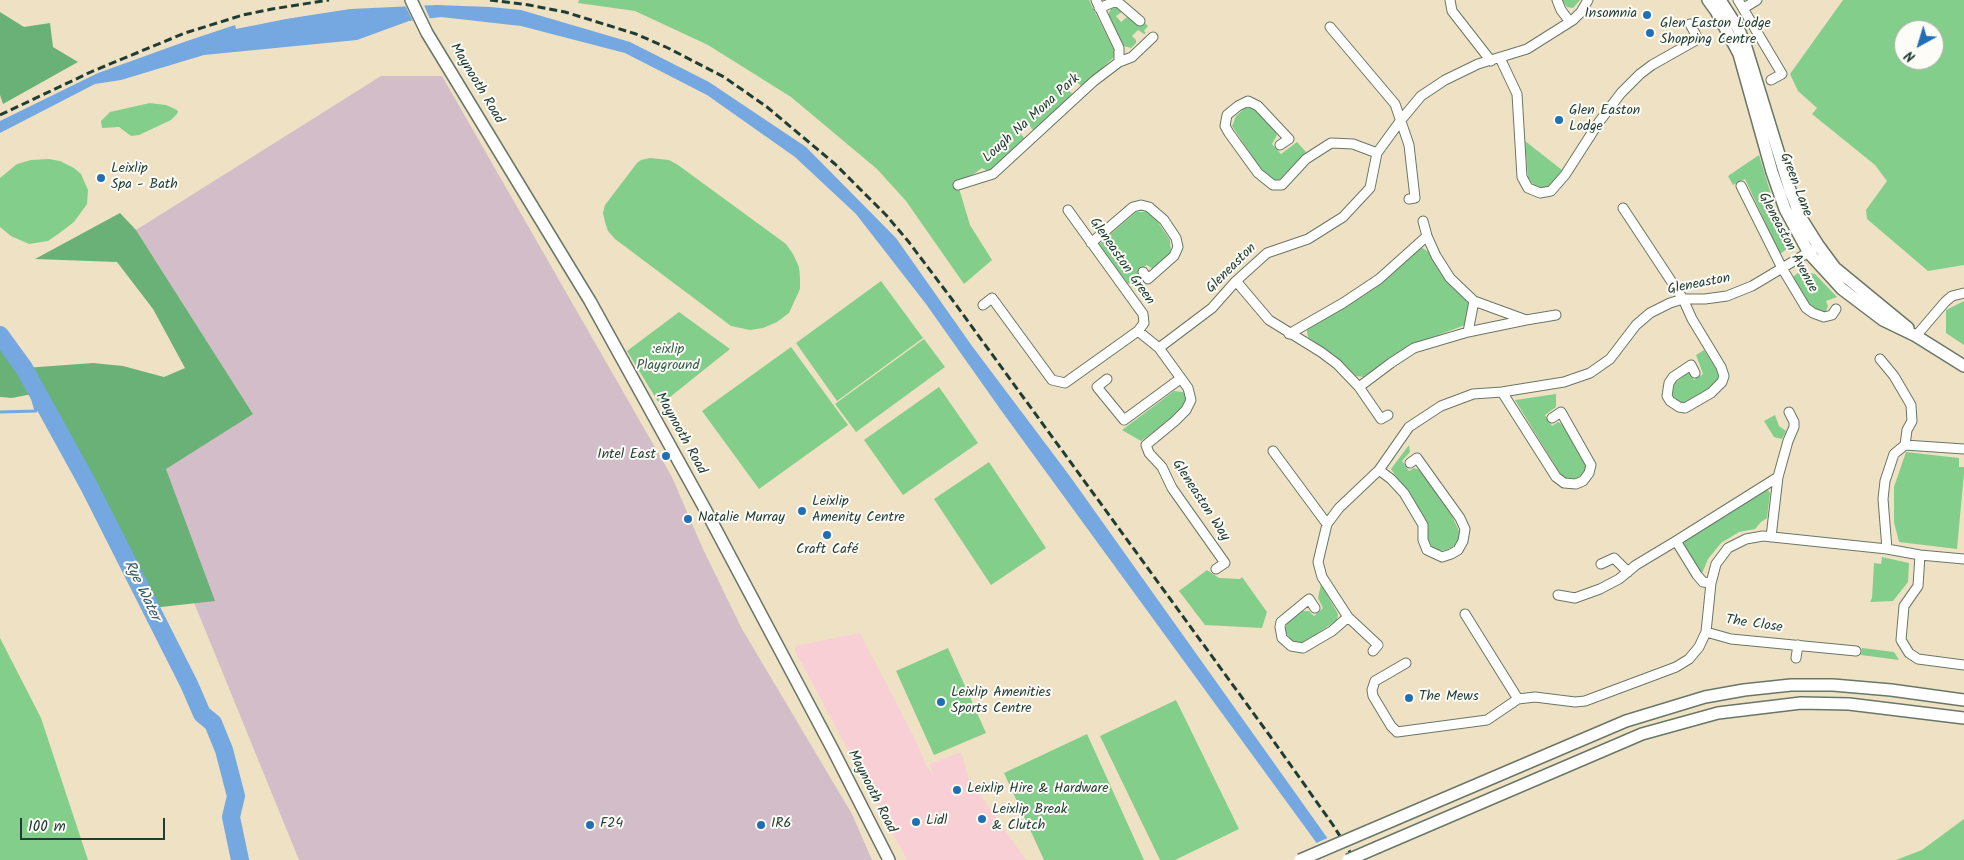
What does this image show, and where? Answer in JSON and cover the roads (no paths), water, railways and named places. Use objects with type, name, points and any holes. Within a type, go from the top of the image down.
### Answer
[{"type":"main road","name":"Maynooth Road","points":[[411,0],[426,31],[599,318],[772,636],[889,860]]},
{"type":"main road","name":"Green Lane","points":[[1708,0],[1716,11],[1738,54],[1772,172],[1785,209],[1813,249],[1834,268],[1901,321],[1916,336],[1964,366]]},
{"type":"main road","name":"Green Lane","points":[[1720,0],[1738,28],[1745,44],[1790,190],[1813,249]]},
{"type":"main road","points":[[1745,44],[1757,100],[1754,107]]},
{"type":"main road","points":[[1300,860],[1626,721],[1705,697],[1744,690],[1791,685],[1833,685],[1891,690],[1964,700]]},
{"type":"main road","points":[[1348,860],[1642,734],[1718,713],[1801,703],[1849,704],[1964,718]]},
{"type":"street","points":[[1450,0],[1452,11],[1495,59],[1517,94],[1522,177],[1528,188],[1540,192],[1551,191],[1564,175],[1599,122],[1620,94],[1634,80],[1652,65],[1698,39],[1690,24]]},
{"type":"street","points":[[1557,0],[1561,10],[1570,22]]},
{"type":"street","name":"Gleneaston","points":[[1159,348],[1212,308],[1236,281],[1267,252],[1308,239],[1343,217],[1370,188],[1377,153],[1421,96],[1445,80],[1478,64],[1527,49],[1570,22],[1581,12],[1588,0]]},
{"type":"street","points":[[1738,0],[1782,74],[1771,80]]},
{"type":"street","points":[[1744,8],[1757,0]]},
{"type":"street","points":[[1119,62],[1119,48],[1098,4],[1114,1],[1119,3],[1126,7],[1140,21]]},
{"type":"street","points":[[1330,27],[1395,104],[1409,145],[1415,198],[1408,199]]},
{"type":"street","name":"Lough Na Mona Park","points":[[958,185],[993,174],[1067,105],[1119,62],[1132,57],[1153,37]]},
{"type":"street","points":[[1280,145],[1289,139],[1258,106],[1248,101],[1227,115],[1226,126],[1234,141],[1258,173],[1273,185],[1282,184],[1306,159],[1331,143],[1353,144],[1377,153]]},
{"type":"street","name":"Gleneaston Avenue","points":[[1741,186],[1782,268],[1806,308],[1812,313],[1824,317],[1832,315],[1836,308]]},
{"type":"street","points":[[1091,243],[1134,207],[1141,205],[1149,207],[1164,220],[1176,238],[1178,247],[1174,256],[1148,279],[1143,272]]},
{"type":"street","points":[[1623,208],[1683,299],[1692,319],[1721,367],[1724,376],[1722,382],[1711,393],[1685,408],[1680,408],[1670,401],[1667,396],[1669,383],[1673,377],[1691,365],[1695,373]]},
{"type":"street","name":"Gleneaston Green","points":[[1068,210],[1143,314],[1144,323],[1138,331]]},
{"type":"street","points":[[1423,221],[1436,256],[1450,278],[1474,301],[1526,320]]},
{"type":"street","points":[[1289,334],[1380,279],[1427,236]]},
{"type":"street","name":"Gleneaston","points":[[1327,524],[1339,508],[1379,470],[1397,441],[1409,427],[1441,406],[1473,394],[1502,392],[1564,382],[1590,373],[1610,359],[1636,325],[1650,313],[1670,302],[1683,299],[1727,296],[1752,286],[1813,249]]},
{"type":"street","points":[[1236,281],[1269,320],[1329,358],[1359,387],[1380,419],[1388,414]]},
{"type":"street","points":[[1916,336],[1945,302],[1952,296],[1964,293]]},
{"type":"street","points":[[983,304],[992,298],[1052,380],[1065,382],[1138,331],[1159,348]]},
{"type":"street","points":[[1468,332],[1474,301]]},
{"type":"street","points":[[1359,387],[1390,363],[1414,348],[1468,332],[1556,315]]},
{"type":"street","name":"Gleneaston Way","points":[[1159,348],[1188,388],[1191,400],[1186,410],[1146,445],[1149,453],[1162,467],[1172,488],[1225,563],[1216,569]]},
{"type":"street","points":[[1880,359],[1894,376],[1912,405],[1912,421],[1907,430],[1905,445],[1894,454],[1886,481],[1883,499],[1887,549]]},
{"type":"street","points":[[1107,379],[1097,387],[1124,420],[1180,379]]},
{"type":"street","points":[[1502,392],[1556,477],[1564,483],[1576,484],[1586,477],[1591,465],[1561,412],[1552,418]]},
{"type":"street","points":[[1771,537],[1778,477],[1794,427],[1794,422],[1789,412]]},
{"type":"street","points":[[1905,445],[1964,449]]},
{"type":"street","points":[[1273,451],[1327,524],[1318,562],[1322,577],[1348,617],[1378,645],[1373,651]]},
{"type":"street","points":[[1379,470],[1391,479],[1404,493],[1423,525],[1423,540],[1428,550],[1442,557],[1451,554],[1458,550],[1464,541],[1465,529],[1460,518],[1418,458],[1410,464]]},
{"type":"street","points":[[1558,595],[1575,598],[1600,590],[1636,565],[1778,477]]},
{"type":"street","points":[[1406,664],[1376,681],[1372,690],[1372,696],[1391,726],[1397,732],[1487,720],[1518,699],[1535,697],[1575,702],[1632,684],[1676,667],[1689,659],[1706,632],[1710,584],[1716,564],[1728,548],[1755,536],[1887,549],[1920,555],[1964,559]]},
{"type":"street","points":[[1676,541],[1697,575],[1704,582],[1710,584]]},
{"type":"street","points":[[1920,555],[1918,586],[1904,606],[1901,640],[1909,652],[1918,659],[1964,665]]},
{"type":"street","points":[[1601,564],[1614,558],[1628,572]]},
{"type":"street","points":[[1315,608],[1309,599],[1281,622],[1282,638],[1291,646],[1304,648],[1332,631],[1348,617]]},
{"type":"street","points":[[1465,614],[1518,699]]},
{"type":"street","name":"The Close","points":[[1706,632],[1731,639],[1856,651]]},
{"type":"street","name":"The Close","points":[[1796,658],[1798,645]]},
{"type":"water","points":[[437,5],[521,10],[630,42],[709,82],[806,147],[896,238],[972,346],[1069,475],[1343,860],[1329,860],[1003,413],[926,304],[856,214],[795,157],[707,95],[625,53],[521,26],[441,17],[409,21],[357,40],[204,55],[121,80],[95,84],[0,133],[0,121],[98,73],[235,25],[236,29],[350,9]]},
{"type":"waterway","name":"Rye Water","points":[[0,335],[24,368],[89,486],[189,684],[202,714],[213,723],[224,750],[236,796],[231,817],[240,860]]},
{"type":"waterway","points":[[0,412],[36,411],[24,368]]},
{"type":"railway","points":[[0,115],[93,71],[185,33],[243,15],[329,0]]},
{"type":"railway","points":[[490,0],[565,12],[636,34],[668,48],[724,77],[767,107],[835,164],[886,215],[951,298],[1270,736],[1333,825],[1355,860]]},
{"type":"place","name":"Insomnia","points":[[1647,15]]},
{"type":"place","name":"Glen Easton Lodge Shopping Centre","points":[[1650,33]]},
{"type":"place","name":"Glen Easton Lodge","points":[[1559,120]]},
{"type":"place","name":"Leixlip Spa - Bath","points":[[101,178]]},
{"type":"place","name":"Intel East","points":[[666,456]]},
{"type":"place","name":"Leixlip Amenity Centre","points":[[802,511]]},
{"type":"place","name":"Natalie Murray","points":[[688,519]]},
{"type":"place","name":"Craft Café","points":[[827,535]]},
{"type":"place","name":"The Mews","points":[[1409,698]]},
{"type":"place","name":"Leixlip Amenities Sports Centre","points":[[941,702]]},
{"type":"place","name":"Leixlip Hire & Hardware","points":[[957,790]]},
{"type":"place","name":"Leixlip Break & Clutch","points":[[982,819]]},
{"type":"place","name":"Lidl","points":[[916,822]]},
{"type":"place","name":"F24","points":[[590,825]]},
{"type":"place","name":"IR6","points":[[761,825]]},
{"type":"park label","name":":eixlip Playground","points":[[668,360]]}]
